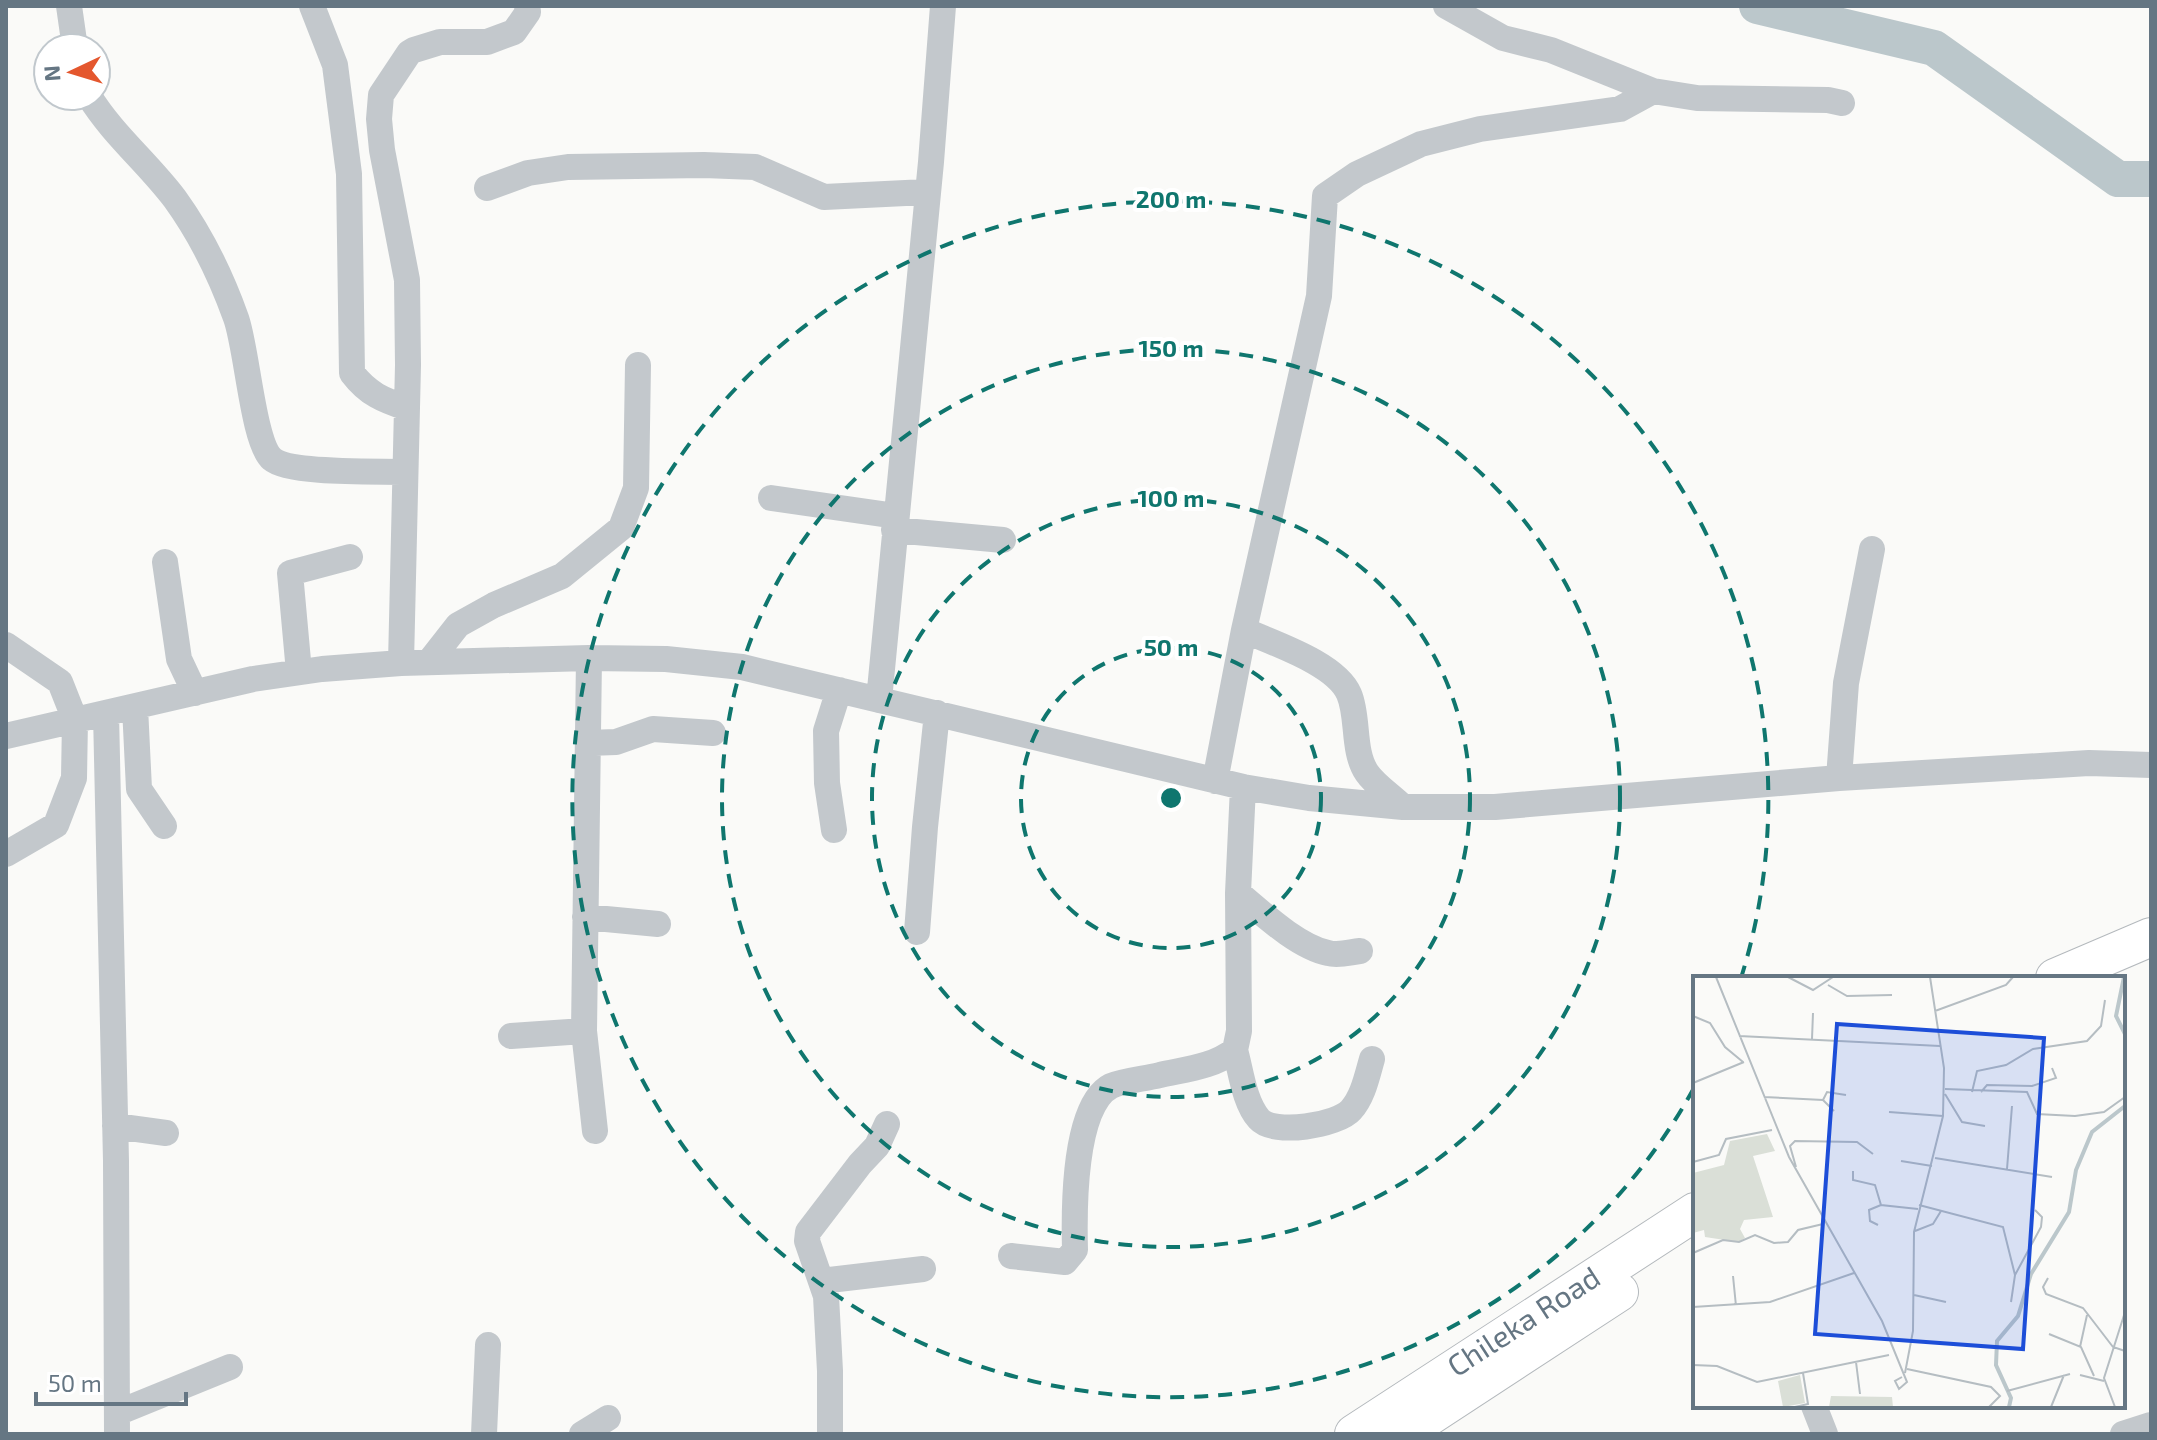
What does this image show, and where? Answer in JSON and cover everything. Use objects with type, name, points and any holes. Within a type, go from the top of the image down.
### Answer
[{"type":"highway","points":[[2060,976],[2151,937]]},
{"type":"highway","points":[[2119,976],[2151,961]]},
{"type":"highway","name":"Chileka Road","points":[[1354,1434],[1693,1213]]},
{"type":"highway","name":"Chileka Road","points":[[1402,1434],[1693,1244]]},
{"type":"street","points":[[69,6],[73,32]]},
{"type":"street","points":[[312,6],[335,65],[349,174],[352,373],[377,398],[407,408]]},
{"type":"street","points":[[401,663],[407,280],[382,150],[379,119],[381,95],[409,53],[440,42],[487,42],[514,32],[528,12],[527,6]]},
{"type":"street","points":[[879,700],[943,6]]},
{"type":"street","points":[[1446,6],[1503,38],[1551,50],[1653,91],[1697,98],[1828,100],[1842,103]]},
{"type":"street","points":[[1215,781],[1244,630],[1319,296],[1325,196],[1357,174],[1421,144],[1480,129],[1620,109],[1653,91]]},
{"type":"street","points":[[99,112],[175,199],[208,252],[238,323],[258,429],[263,447],[271,459],[284,466],[301,468],[405,472]]},
{"type":"street","points":[[487,188],[528,173],[568,167],[704,165],[755,167],[824,197],[926,192]]},
{"type":"street","points":[[429,662],[458,625],[494,605],[562,576],[621,528],[636,488],[638,365]]},
{"type":"street","points":[[771,498],[895,523],[1003,540]]},
{"type":"street","points":[[1839,778],[1846,683],[1872,549]]},
{"type":"street","points":[[299,672],[290,573],[350,557]]},
{"type":"street","points":[[165,562],[179,659],[195,693]]},
{"type":"street","points":[[1244,630],[1320,665],[1339,680],[1349,693],[1360,756],[1366,772],[1403,807]]},
{"type":"street","points":[[6,645],[60,682],[75,720],[74,778],[56,825],[6,854]]},
{"type":"street","points":[[589,658],[584,1035],[595,1131]]},
{"type":"street","points":[[6,736],[253,679],[299,672],[429,662],[666,659],[742,667],[1243,787],[1309,798],[1403,807],[1495,807],[1839,778],[2089,763],[2151,765]]},
{"type":"street","points":[[834,830],[827,783],[826,731],[839,690]]},
{"type":"street","points":[[135,707],[139,789],[164,826]]},
{"type":"street","points":[[106,713],[115,1126],[117,1423],[230,1367]]},
{"type":"street","points":[[917,932],[937,713]]},
{"type":"street","points":[[588,743],[616,742],[653,729],[713,733]]},
{"type":"street","points":[[1243,787],[1238,893],[1239,1031],[1235,1050],[1250,1106],[1261,1122],[1276,1128],[1308,1127],[1350,1113],[1360,1097],[1372,1059]]},
{"type":"street","points":[[1238,893],[1269,919],[1315,949],[1332,955],[1360,951]]},
{"type":"street","points":[[585,917],[658,924]]},
{"type":"street","points":[[511,1036],[584,1035]]},
{"type":"street","points":[[1011,1256],[1065,1262],[1075,1250],[1074,1201],[1086,1116],[1096,1100],[1111,1086],[1219,1062],[1235,1050]]},
{"type":"street","points":[[830,1434],[826,1296],[807,1241],[808,1232],[877,1146],[887,1124]]},
{"type":"street","points":[[115,1126],[166,1133]]},
{"type":"street","points":[[821,1281],[923,1269]]},
{"type":"street","points":[[484,1434],[488,1345]]},
{"type":"street","points":[[1815,1408],[1825,1434]]},
{"type":"street","points":[[582,1434],[608,1418]]},
{"type":"street","points":[[2123,1434],[2151,1425]]},
{"type":"waterway","points":[[1757,6],[1934,48],[2118,179],[2151,179]]}]
